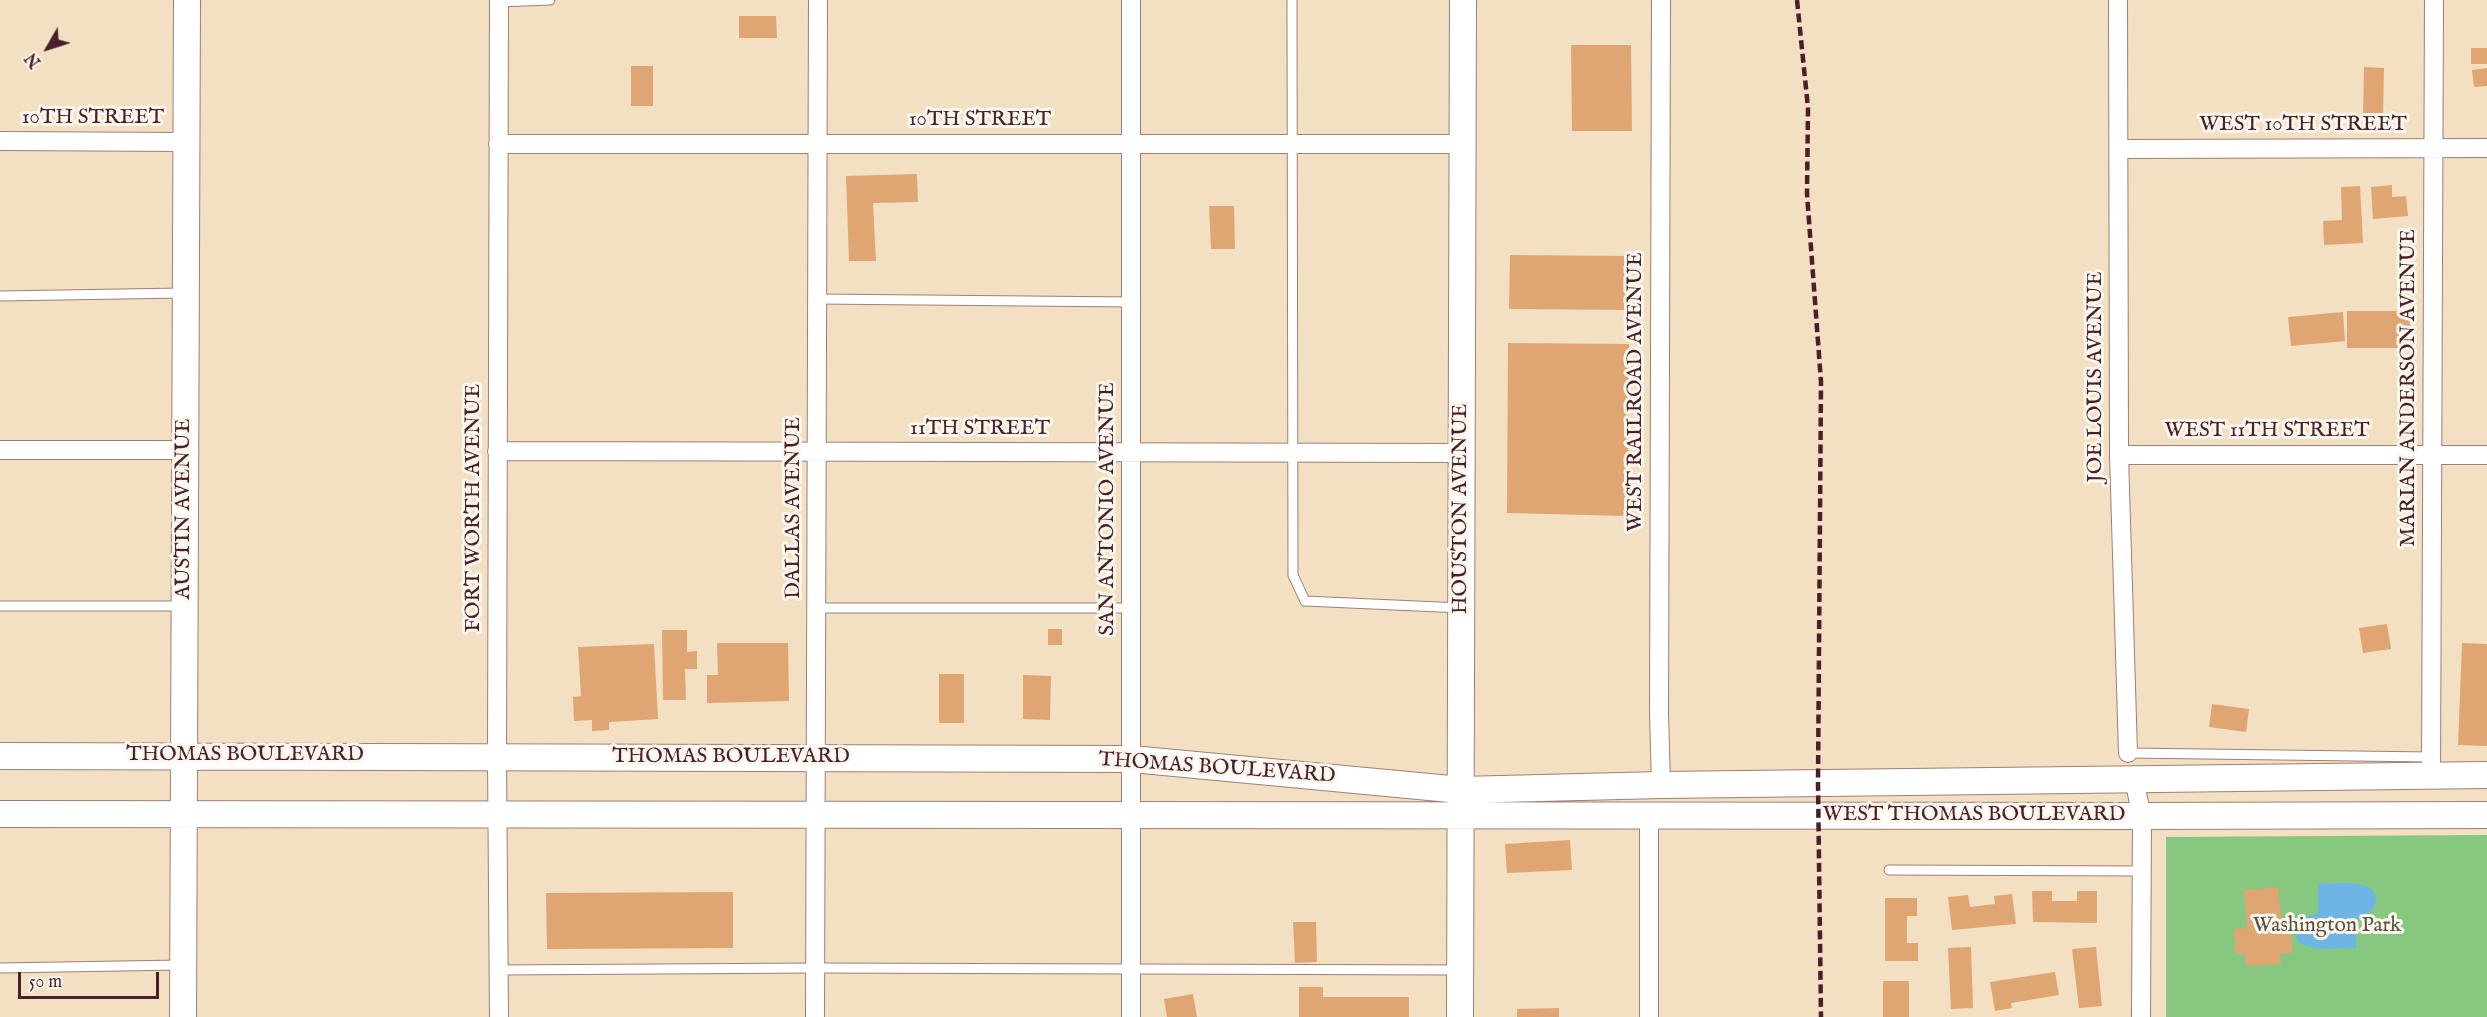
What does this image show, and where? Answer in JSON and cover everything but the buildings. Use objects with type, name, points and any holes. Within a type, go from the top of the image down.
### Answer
[{"type":"main road","name":"AUSTIN AVENUE","points":[[183,1017],[187,0]]},
{"type":"main road","name":"HOUSTON AVENUE","points":[[1460,1017],[1463,0]]},
{"type":"main road","name":"THOMAS BOULEVARD","points":[[0,756],[1132,759],[1461,790]]},
{"type":"main road","name":"WEST THOMAS BOULEVARD","points":[[1461,790],[1661,784],[2134,780],[2431,767],[2487,775]]},
{"type":"main road","name":"THOMAS BOULEVARD","points":[[0,814],[1461,816]]},
{"type":"main road","name":"WEST THOMAS BOULEVARD","points":[[1461,816],[2487,815]]},
{"type":"street","name":"DALLAS AVENUE","points":[[815,1017],[818,0]]},
{"type":"street","name":"SAN ANTONIO AVENUE","points":[[1131,0],[1131,1017]]},
{"type":"street","name":"WEST RAILROAD AVENUE","points":[[1660,0],[1659,714],[1661,784]]},
{"type":"street","name":"JOE LOUIS AVENUE","points":[[2118,0],[2119,455],[2128,753]]},
{"type":"street","name":"MARIAN ANDERSON AVENUE","points":[[2431,767],[2434,0]]},
{"type":"street","name":"FORT WORTH AVENUE","points":[[499,1],[497,451],[499,1017]]},
{"type":"street","name":"10TH STREET","points":[[0,141],[186,142]]},
{"type":"street","name":"10TH STREET","points":[[498,144],[1463,144]]},
{"type":"street","name":"WEST 10TH STREET","points":[[2119,149],[2487,148]]},
{"type":"street","points":[[0,450],[185,450]]},
{"type":"street","name":"11TH STREET","points":[[497,451],[1462,453]]},
{"type":"street","name":"WEST 11TH STREET","points":[[2119,455],[2487,455]]},
{"type":"street","points":[[2134,780],[2142,816],[2141,1017]]},
{"type":"street","points":[[1649,1017],[1650,816]]},
{"type":"lane","points":[[499,1],[550,0]]},
{"type":"lane","points":[[1292,0],[1293,575],[1305,601],[1462,608]]},
{"type":"lane","points":[[0,296],[186,293]]},
{"type":"lane","points":[[818,299],[1131,302]]},
{"type":"lane","points":[[0,606],[185,606]]},
{"type":"lane","points":[[817,608],[1131,608]]},
{"type":"lane","points":[[2128,753],[2431,767]]},
{"type":"lane","points":[[1890,870],[2141,871]]},
{"type":"lane","points":[[0,968],[183,965]]},
{"type":"lane","points":[[499,970],[815,968],[1461,970]]},
{"type":"green space","name":"Washington Park","points":[[2487,835],[2487,1017],[2166,1017],[2166,837]]},
{"type":"water","points":[[2318,884],[2361,884],[2372,890],[2375,895],[2376,900],[2371,910],[2356,919],[2356,948],[2323,949],[2302,944],[2297,939],[2296,930],[2301,918],[2318,914]]},
{"type":"railway","points":[[1797,0],[1808,108],[1807,194],[1821,382],[1818,783],[1821,1017]]}]
